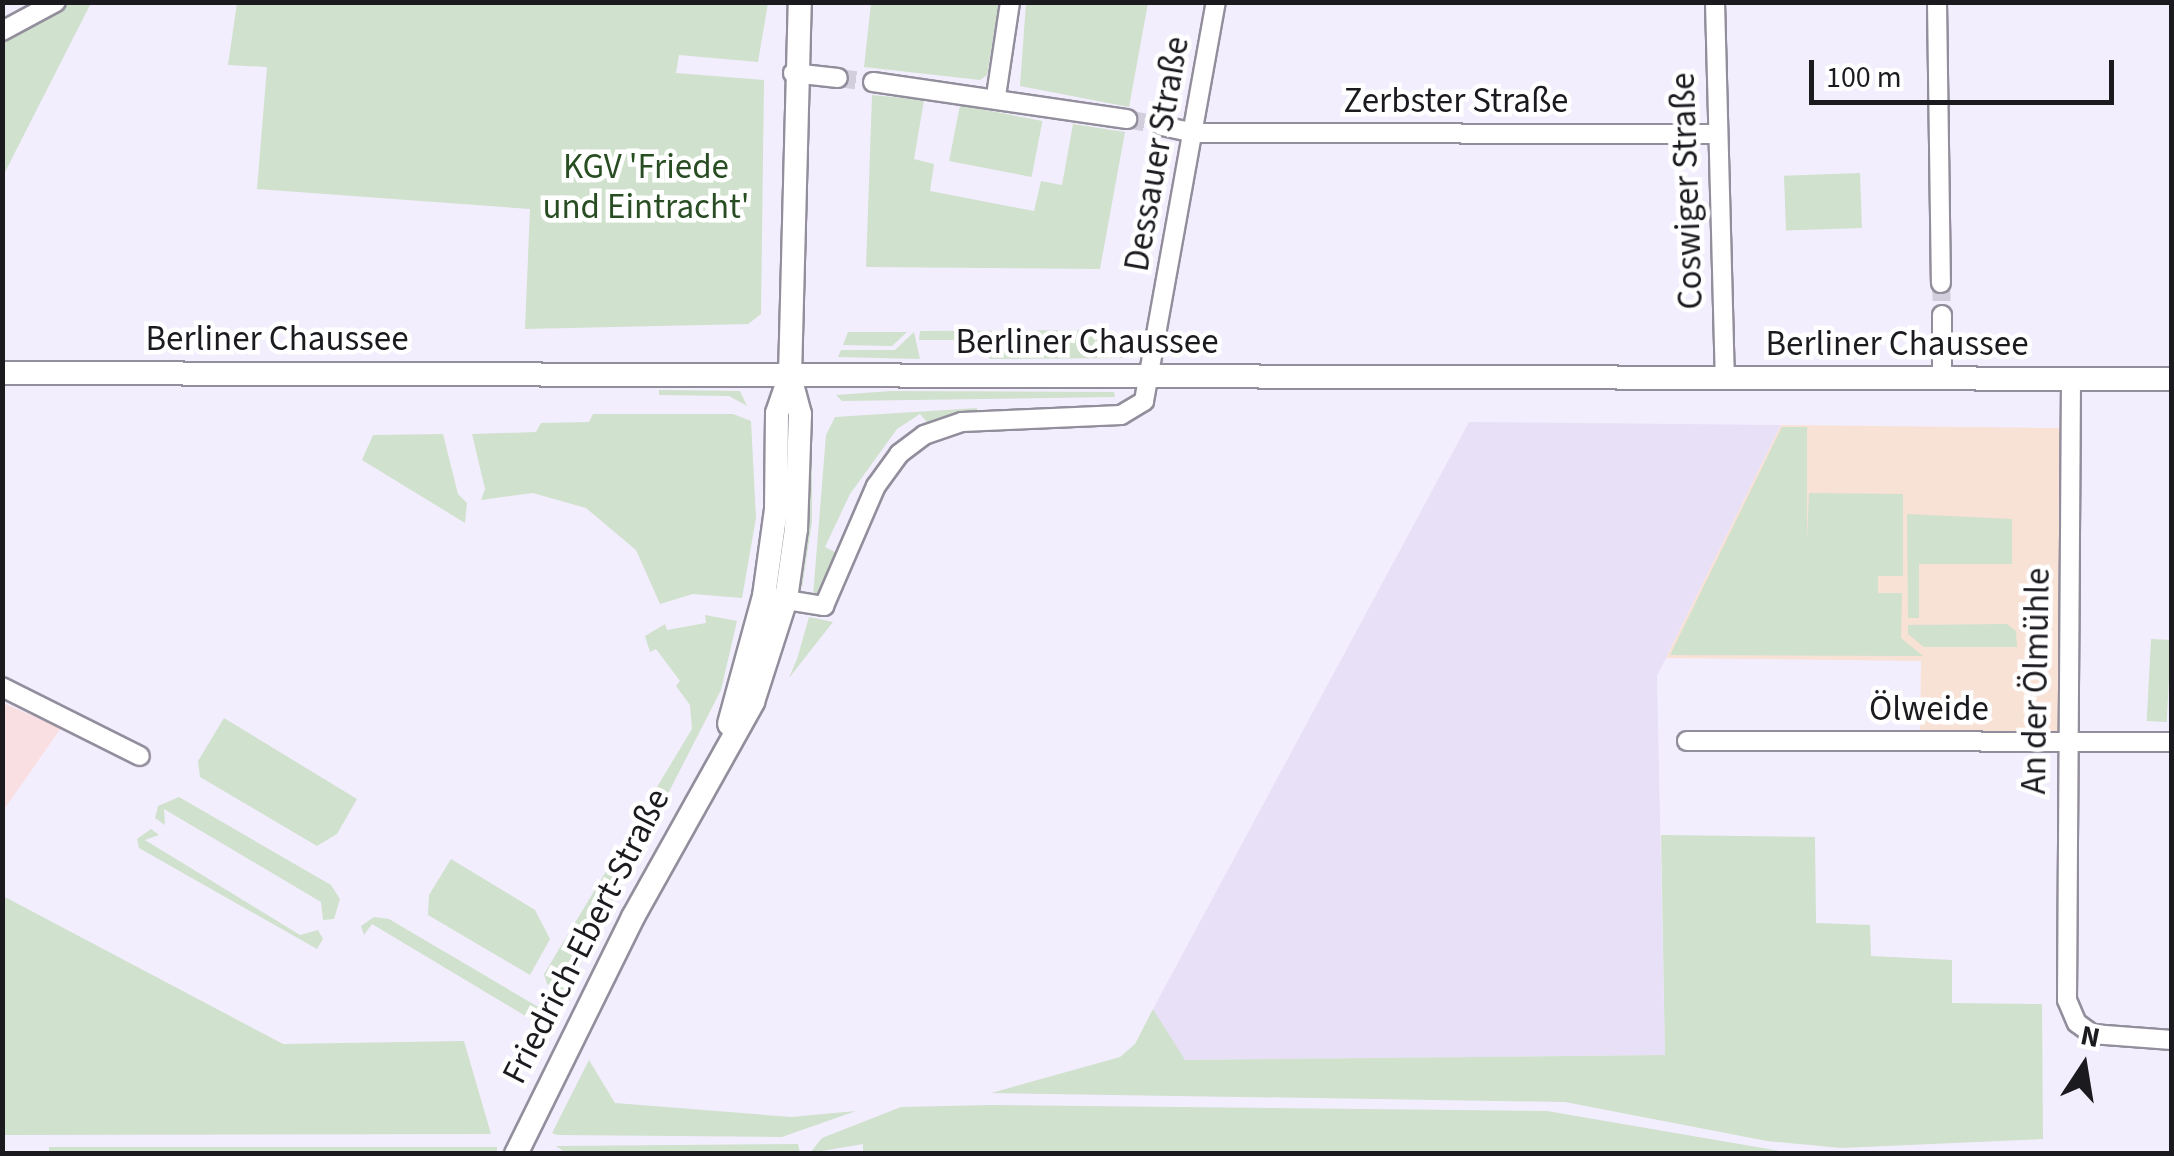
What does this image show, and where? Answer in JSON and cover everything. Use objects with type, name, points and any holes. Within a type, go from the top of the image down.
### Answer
[{"type":"main road","name":"Friedrich-Ebert-Straße","points":[[516,1154],[721,752],[760,689],[775,598],[777,414],[790,376],[793,73],[800,2]]},
{"type":"main road","name":"Berliner Chaussee","points":[[2,373],[2172,379]]},
{"type":"street","points":[[2,31],[56,2]]},
{"type":"street","points":[[996,96],[1010,2]]},
{"type":"street","name":"Dessauer Straße","points":[[1151,376],[1216,2]]},
{"type":"street","name":"Coswiger Straße","points":[[1715,2],[1724,379]]},
{"type":"street","points":[[1936,2],[1941,283]]},
{"type":"street","points":[[793,73],[838,78]]},
{"type":"street","points":[[873,82],[996,96],[1127,119]]},
{"type":"street","name":"Zerbster Straße","points":[[1162,126],[1194,133],[1718,134]]},
{"type":"street","points":[[1942,315],[1942,379]]},
{"type":"street","points":[[775,598],[824,606],[876,486],[915,440],[962,422],[1121,415],[1144,401],[1151,376]]},
{"type":"street","name":"An der Ölmühle","points":[[2071,379],[2066,985],[2076,1022],[2105,1038],[2172,1040]]},
{"type":"street","points":[[2,687],[140,756]]},
{"type":"street","name":"Ölweide","points":[[1687,741],[2172,742]]},
{"type":"shaded area","points":[[1469,422],[1781,425],[1657,676],[1665,1055],[1184,1060],[1153,1009]]},
{"type":"shaded area","points":[[1781,425],[2063,428],[2059,735],[1920,734],[1921,661],[1666,658]]},
{"type":"shaded area","points":[[3,703],[61,728],[3,811]]},
{"type":"green space","points":[[71,3],[91,3],[3,176],[3,40]]},
{"type":"green space","name":"KGV 'Friede und Eintracht'","points":[[237,3],[768,3],[758,62],[679,55],[676,73],[764,80],[761,314],[748,324],[525,329],[530,209],[257,189],[267,67],[228,65]]},
{"type":"green space","points":[[871,3],[999,3],[987,75],[980,80],[864,67]]},
{"type":"green space","points":[[1026,3],[1148,3],[1129,107],[1020,86]]},
{"type":"green space","points":[[872,95],[924,100],[914,159],[934,164],[930,191],[1034,211],[1041,181],[1062,185],[1073,124],[1125,132],[1100,269],[866,267]]},
{"type":"green space","points":[[960,105],[1042,121],[1032,177],[949,161]]},
{"type":"green space","points":[[1860,173],[1862,228],[1786,231],[1784,176]]},
{"type":"green space","points":[[1102,330],[1121,342],[1123,358],[990,359],[981,340],[919,340],[920,331]]},
{"type":"green space","points":[[848,332],[907,332],[892,346],[843,345]]},
{"type":"green space","points":[[914,332],[920,359],[838,357],[841,350],[895,350]]},
{"type":"green space","points":[[659,390],[740,391],[747,406],[729,396],[659,395]]},
{"type":"green space","points":[[891,391],[1114,392],[1115,397],[842,401],[836,395]]},
{"type":"green space","points":[[977,408],[977,416],[932,428],[920,414],[897,429],[850,494],[825,547],[839,554],[823,591],[813,596],[826,435],[835,417]]},
{"type":"green space","points":[[593,414],[733,414],[751,421],[756,518],[742,598],[693,594],[660,604],[636,550],[586,508],[533,493],[481,500],[485,489],[472,434],[536,432],[541,423],[589,422]]},
{"type":"green space","points":[[812,423],[812,522],[802,588],[800,582]]},
{"type":"green space","points":[[1782,427],[1807,427],[1807,542],[1809,493],[1903,494],[1903,576],[1878,576],[1878,593],[1902,593],[1901,638],[1923,656],[1670,655]]},
{"type":"green space","points":[[443,434],[458,494],[467,503],[465,523],[362,460],[373,435]]},
{"type":"green space","points":[[1907,514],[2012,519],[2012,564],[1919,564],[1919,618],[1908,618]]},
{"type":"green space","points":[[705,615],[737,621],[721,690],[565,995],[547,984],[544,974],[692,729],[690,705],[676,686],[680,681],[656,649],[650,652],[645,636],[665,624],[667,630],[706,623]]},
{"type":"green space","points":[[809,617],[833,622],[789,678],[797,659]]},
{"type":"green space","points":[[2007,624],[2016,631],[2017,647],[1924,647],[1908,634],[1908,625]]},
{"type":"green space","points":[[2151,639],[2171,640],[2167,722],[2147,721]]},
{"type":"green space","points":[[224,718],[357,799],[337,834],[317,846],[200,777],[198,761]]},
{"type":"green space","points":[[179,797],[331,885],[340,899],[334,919],[323,920],[321,902],[164,809],[165,825],[155,818],[158,806]]},
{"type":"green space","points":[[151,829],[159,835],[145,840],[300,935],[318,930],[323,939],[317,949],[139,848],[137,839]]},
{"type":"green space","points":[[1661,835],[1815,837],[1816,923],[1870,925],[1871,956],[1952,960],[1952,1003],[2042,1004],[2043,1139],[1841,1148],[1767,1141],[1565,1102],[991,1093],[1120,1057],[1135,1044],[1153,1009],[1185,1060],[1665,1055]]},
{"type":"green space","points":[[451,859],[535,910],[550,939],[530,975],[428,915],[429,895]]},
{"type":"green space","points":[[3,896],[283,1044],[464,1041],[491,1134],[3,1135]]},
{"type":"green space","points":[[374,917],[389,919],[557,1018],[545,1044],[536,1039],[542,1026],[372,924],[364,935],[361,926]]},
{"type":"green space","points":[[589,1060],[615,1103],[791,1117],[856,1111],[782,1137],[552,1133]]},
{"type":"green space","points":[[901,1107],[1547,1111],[1791,1153],[863,1154],[863,1144],[810,1153],[822,1138]]},
{"type":"green space","points":[[798,1144],[800,1153],[566,1153],[556,1146]]},
{"type":"green space","points":[[49,1147],[497,1147],[497,1154],[49,1154]]},
{"type":"tunnel","points":[[838,78],[873,82]]},
{"type":"tunnel","points":[[1127,119],[1162,126]]},
{"type":"tunnel","points":[[1941,283],[1942,315]]}]
